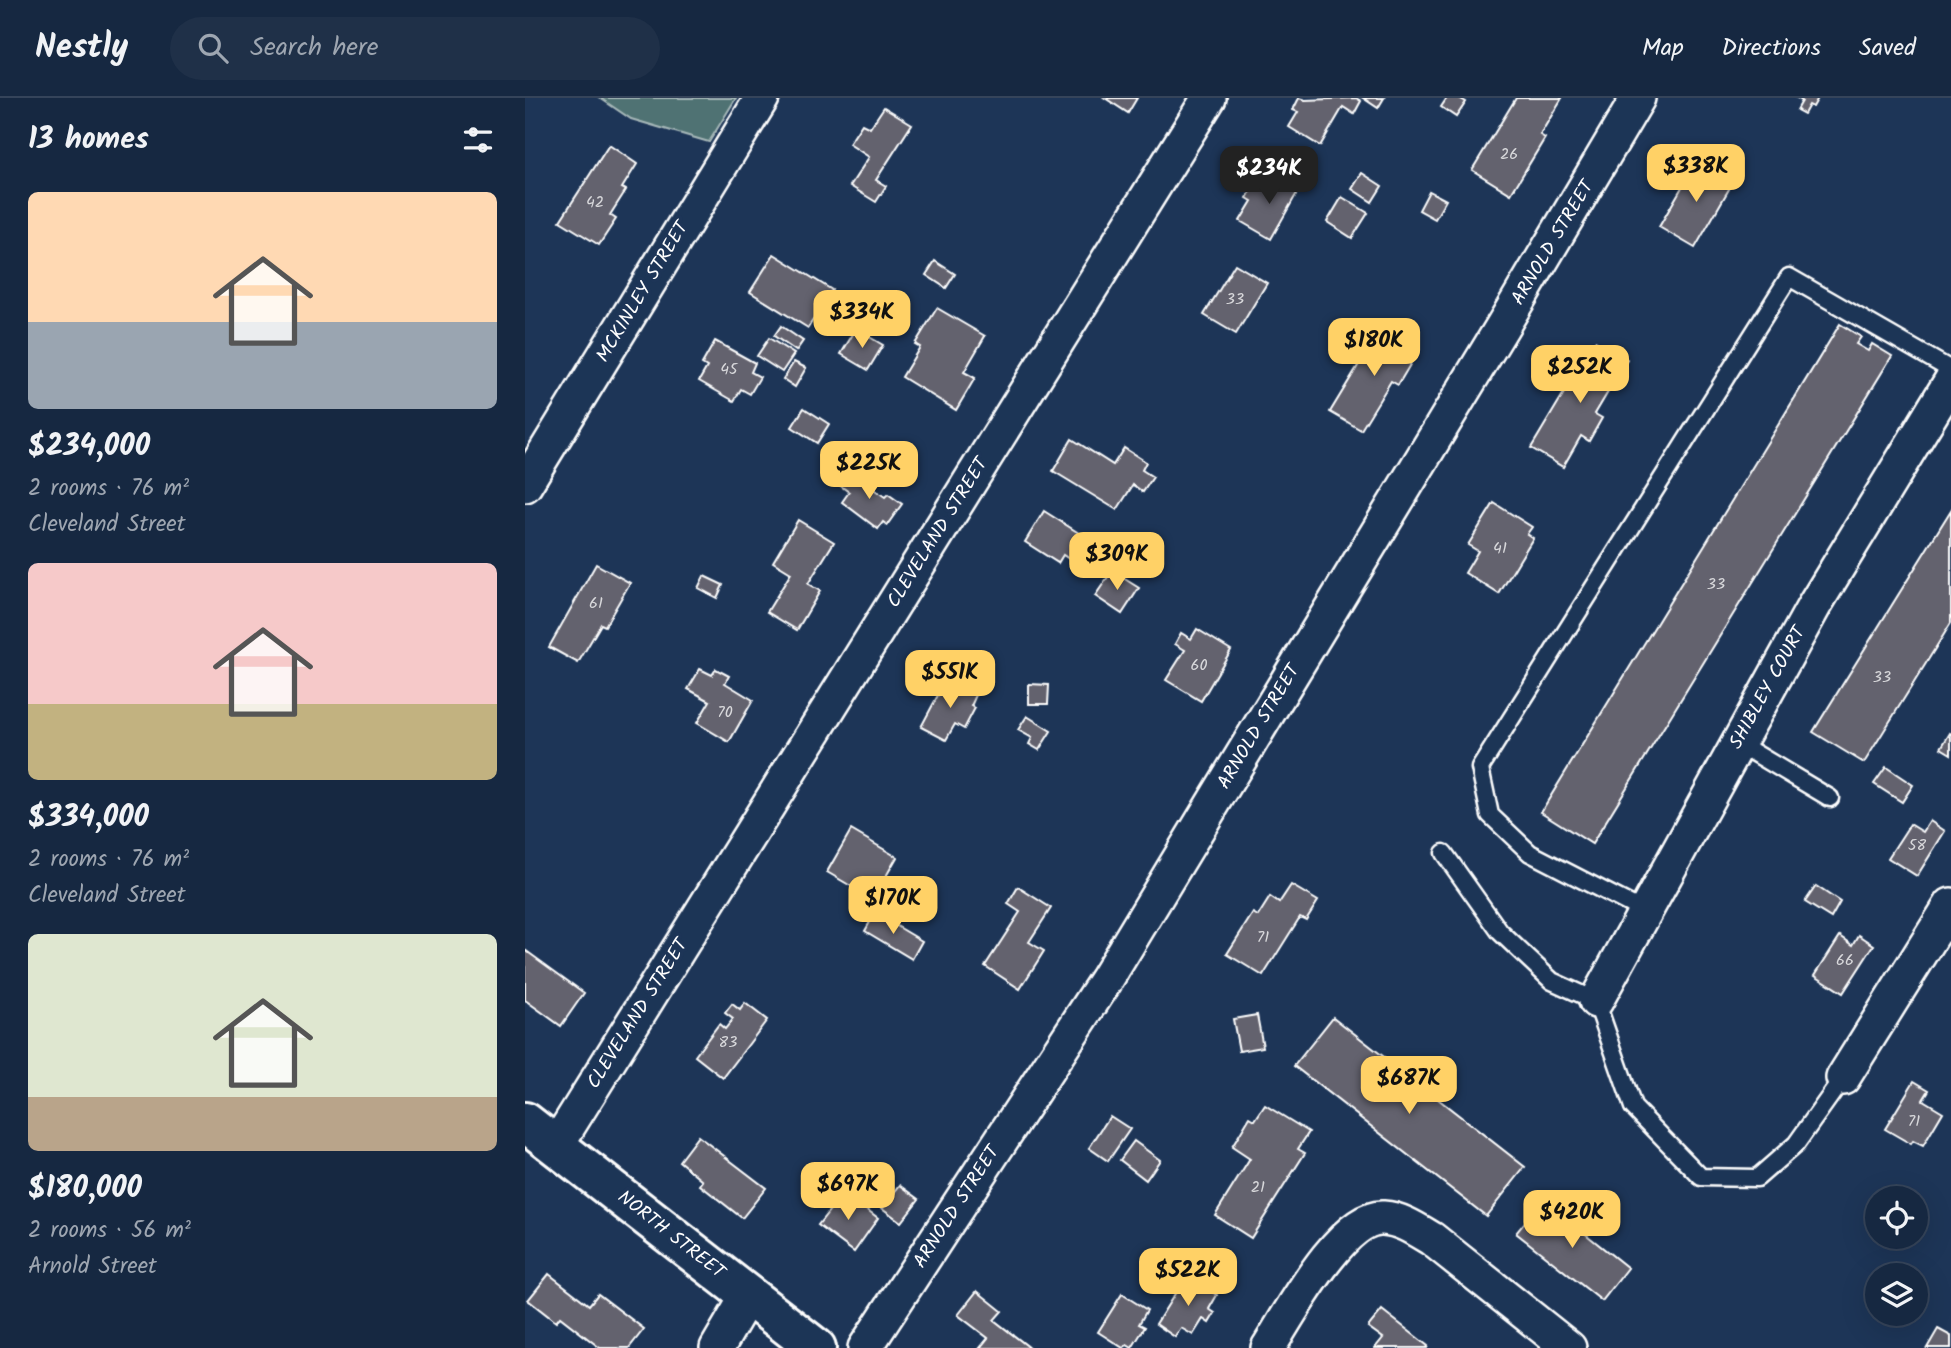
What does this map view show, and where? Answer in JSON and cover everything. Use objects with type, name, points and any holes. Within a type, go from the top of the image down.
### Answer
[{"type":"main road","name":"NORTH STREET","points":[[525,1122],[816,1348]]},
{"type":"street","name":"MCKINLEY STREET","points":[[525,485],[762,98]]},
{"type":"street","name":"CLEVELAND STREET","points":[[556,1146],[1209,98]]},
{"type":"street","name":"ARNOLD STREET","points":[[865,1348],[1106,980],[1638,98]]},
{"type":"street","name":"SHIBLEY COURT","points":[[1596,1001],[1814,606],[1951,381]]},
{"type":"street","points":[[1843,1078],[1951,905]]},
{"type":"street","points":[[1268,1348],[1329,1253],[1343,1237],[1361,1224],[1381,1217],[1409,1225],[1432,1239],[1569,1348]]},
{"type":"street","points":[[717,1348],[748,1295]]},
{"type":"lane","points":[[1645,912],[1530,853],[1490,815],[1480,768],[1789,277],[1951,370]]},
{"type":"lane","points":[[1738,743],[1830,798]]},
{"type":"lane","points":[[1444,853],[1500,932],[1552,981],[1596,1001],[1633,1107],[1701,1177],[1756,1178],[1796,1144],[1843,1078]]},
{"type":"green space","points":[[600,98],[736,98],[709,142],[631,119]]},
{"type":"building","points":[[1105,98],[1137,98],[1128,113]]},
{"type":"building","points":[[1299,98],[1356,98],[1361,101],[1354,114],[1343,107],[1320,146],[1289,127],[1298,112],[1293,110]]},
{"type":"building","points":[[1363,98],[1384,98],[1378,108]]},
{"type":"building","points":[[1447,98],[1459,98],[1466,102],[1456,117],[1441,107]]},
{"type":"building","points":[[1516,98],[1562,98],[1540,135],[1545,138],[1511,194],[1472,170]]},
{"type":"building","points":[[1797,98],[1818,98],[1813,107],[1809,105],[1804,114],[1797,110],[1802,101]]},
{"type":"building","points":[[884,107],[912,124],[876,180],[886,186],[876,202],[850,186],[869,157],[849,144],[862,124],[870,128]]},
{"type":"building","points":[[609,145],[637,164],[622,188],[626,190],[610,215],[616,219],[599,245],[560,221]]},
{"type":"building","points":[[1697,161],[1733,182],[1695,248],[1659,227]]},
{"type":"building","points":[[1362,173],[1382,186],[1372,202],[1352,189]]},
{"type":"building","points":[[1259,177],[1279,189],[1286,178],[1301,186],[1271,239],[1240,221],[1252,201],[1247,198]]},
{"type":"building","points":[[1429,191],[1446,200],[1435,219],[1419,210]]},
{"type":"building","points":[[1342,197],[1368,213],[1352,238],[1327,222]]},
{"type":"building","points":[[774,254],[832,290],[808,328],[750,292]]},
{"type":"building","points":[[935,261],[955,274],[946,288],[926,275]]},
{"type":"building","points":[[1235,264],[1267,283],[1236,334],[1204,315]]},
{"type":"building","points":[[937,308],[985,336],[964,372],[975,378],[956,410],[902,377],[920,347],[915,344]]},
{"type":"building","points":[[1840,324],[1861,337],[1856,344],[1868,351],[1872,344],[1892,356],[1592,844],[1541,812]]},
{"type":"building","points":[[781,326],[803,341],[796,351],[774,336]]},
{"type":"building","points":[[1381,328],[1418,351],[1398,385],[1391,381],[1361,430],[1330,412]]},
{"type":"building","points":[[856,329],[883,345],[868,370],[841,354]]},
{"type":"building","points":[[769,338],[794,354],[782,372],[757,356]]},
{"type":"building","points":[[715,341],[755,363],[751,372],[760,377],[750,394],[741,389],[734,401],[699,381],[707,367],[702,364]]},
{"type":"building","points":[[1595,341],[1627,360],[1595,414],[1602,418],[1589,441],[1581,436],[1563,467],[1531,448]]},
{"type":"building","points":[[794,362],[806,368],[795,387],[783,379]]},
{"type":"building","points":[[804,408],[829,424],[817,443],[792,427]]},
{"type":"building","points":[[1072,439],[1113,465],[1124,448],[1146,462],[1142,470],[1153,477],[1143,492],[1133,485],[1117,510],[1053,471]]},
{"type":"building","points":[[848,471],[885,497],[888,494],[902,504],[887,525],[883,522],[878,529],[842,502],[849,492],[838,484]]},
{"type":"building","points":[[1494,503],[1532,527],[1527,534],[1533,538],[1499,594],[1465,573],[1478,551],[1468,545]]},
{"type":"building","points":[[1951,510],[1951,623],[1864,763],[1813,732]]},
{"type":"building","points":[[1044,511],[1093,542],[1078,565],[1063,555],[1058,563],[1025,542]]},
{"type":"building","points":[[798,520],[834,542],[808,584],[820,591],[797,630],[767,612],[791,573],[773,562]]},
{"type":"building","points":[[596,564],[630,583],[605,626],[601,624],[578,663],[549,647]]},
{"type":"building","points":[[1112,571],[1139,588],[1122,614],[1095,596]]},
{"type":"building","points":[[704,576],[723,585],[717,598],[698,588]]},
{"type":"building","points":[[1197,629],[1231,650],[1201,701],[1166,680],[1185,650],[1175,644],[1181,633],[1191,639]]},
{"type":"building","points":[[700,669],[712,675],[716,669],[729,676],[725,683],[753,700],[729,742],[697,723],[710,701],[688,689]]},
{"type":"building","points":[[946,680],[976,695],[971,706],[975,708],[964,729],[955,724],[946,740],[921,727]]},
{"type":"building","points":[[1029,684],[1049,685],[1048,704],[1029,704]]},
{"type":"building","points":[[1027,716],[1051,731],[1039,750],[1029,744],[1032,738],[1018,730]]},
{"type":"building","points":[[1951,734],[1951,754],[1941,748]]},
{"type":"building","points":[[1886,767],[1913,785],[1902,802],[1874,784]]},
{"type":"building","points":[[1930,821],[1945,831],[1917,876],[1888,858],[1910,824],[1923,832]]},
{"type":"building","points":[[851,830],[897,857],[873,899],[827,872]]},
{"type":"building","points":[[1291,885],[1318,901],[1306,920],[1300,917],[1263,976],[1227,954],[1253,913],[1258,916],[1270,897],[1279,903]]},
{"type":"building","points":[[1816,886],[1840,902],[1831,918],[1805,902]]},
{"type":"building","points":[[1018,887],[1051,908],[1029,942],[1044,951],[1020,989],[985,966],[1020,912],[1008,904]]},
{"type":"building","points":[[875,913],[922,941],[912,959],[865,931]]},
{"type":"building","points":[[1859,935],[1874,945],[1843,993],[1815,975],[1840,936],[1853,945]]},
{"type":"building","points":[[525,950],[584,993],[561,1026],[525,1000]]},
{"type":"building","points":[[745,1003],[767,1020],[723,1078],[695,1056],[719,1024],[725,1029],[733,1019],[725,1013],[732,1004],[740,1010]]},
{"type":"building","points":[[1257,1015],[1263,1047],[1239,1051],[1233,1019]]},
{"type":"building","points":[[1333,1017],[1525,1167],[1486,1216],[1294,1066]]},
{"type":"building","points":[[1914,1081],[1929,1090],[1923,1100],[1943,1112],[1923,1146],[1913,1141],[1911,1144],[1885,1129]]},
{"type":"building","points":[[1265,1105],[1309,1132],[1298,1149],[1305,1153],[1251,1238],[1215,1215],[1250,1159],[1232,1147],[1250,1117],[1255,1120]]},
{"type":"building","points":[[1110,1116],[1130,1129],[1108,1161],[1089,1148]]},
{"type":"building","points":[[698,1136],[766,1188],[742,1218],[700,1185],[703,1181],[679,1161]]},
{"type":"building","points":[[1134,1141],[1160,1160],[1146,1180],[1120,1160]]},
{"type":"building","points":[[900,1185],[919,1199],[901,1222],[882,1208]]},
{"type":"building","points":[[844,1192],[878,1218],[854,1252],[818,1225]]},
{"type":"building","points":[[1543,1200],[1628,1268],[1602,1301],[1516,1233]]},
{"type":"building","points":[[549,1274],[589,1305],[598,1294],[644,1329],[629,1348],[600,1348],[560,1317],[556,1322],[528,1300]]},
{"type":"building","points":[[1186,1276],[1217,1295],[1209,1309],[1215,1313],[1209,1323],[1203,1319],[1193,1335],[1181,1328],[1175,1337],[1156,1324]]},
{"type":"building","points":[[977,1291],[1002,1311],[994,1320],[1030,1348],[980,1348],[988,1338],[958,1315]]},
{"type":"building","points":[[1122,1294],[1147,1310],[1139,1324],[1145,1327],[1132,1348],[1127,1345],[1123,1348],[1098,1332]]},
{"type":"building","points":[[1382,1310],[1428,1346],[1427,1348],[1375,1348],[1383,1338],[1368,1327]]},
{"type":"building","points":[[1938,1329],[1951,1336],[1951,1348],[1927,1348]]}]
